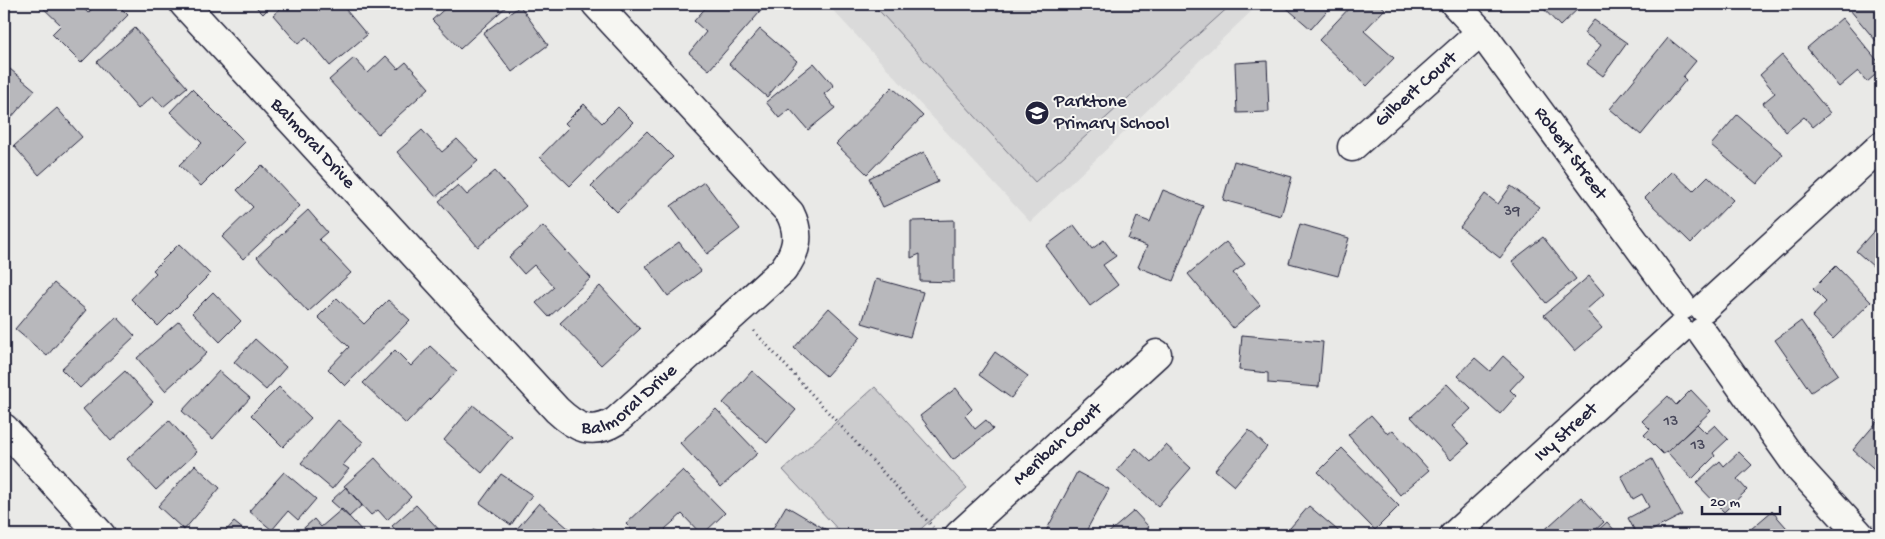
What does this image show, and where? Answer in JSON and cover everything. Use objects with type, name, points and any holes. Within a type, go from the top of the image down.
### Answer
[{"type":"main road","name":"Balmoral Drive","points":[[184,4],[556,410],[579,426],[597,430],[616,421],[783,270],[792,258],[797,243],[797,231],[790,213],[596,4]]},
{"type":"main road","name":"Robert Street","points":[[1455,4],[1481,32],[1798,467],[1860,535]]},
{"type":"main road","name":"Gilbert Court","points":[[1352,147],[1481,32]]},
{"type":"main road","name":"Ivy Street","points":[[1454,535],[1881,146]]},
{"type":"main road","name":"Meribah Court","points":[[959,532],[1158,354]]},
{"type":"main road","points":[[4,428],[101,535]]},
{"type":"path","points":[[754,331],[959,532]]},
{"type":"shaded area","name":"Parktone Primary School","points":[[827,4],[1259,4],[1030,222]]},
{"type":"shaded area","name":"Parktone Primary School","points":[[873,4],[1232,4],[1035,182]]},
{"type":"shaded area","points":[[875,387],[967,488],[914,535],[843,535],[783,470]]},
{"type":"building","points":[[79,4],[88,13],[97,4],[117,4],[128,15],[81,63],[52,34],[61,25],[40,5]]},
{"type":"building","points":[[253,4],[273,4],[263,14]]},
{"type":"building","points":[[286,4],[298,4],[301,8],[306,4],[341,4],[367,35],[330,66],[306,37],[298,44],[273,15]]},
{"type":"building","points":[[450,4],[509,4],[460,49],[432,20]]},
{"type":"building","points":[[709,4],[767,4],[709,70],[689,53],[706,32],[694,21]]},
{"type":"building","points":[[1282,4],[1333,4],[1311,29]]},
{"type":"building","points":[[1353,4],[1379,4],[1385,9],[1364,31],[1394,58],[1367,86],[1319,40]]},
{"type":"building","points":[[1539,4],[1583,4],[1560,26]]},
{"type":"building","points":[[1845,4],[1881,4],[1881,47]]},
{"type":"building","points":[[520,6],[548,45],[512,72],[483,33]]},
{"type":"building","points":[[1842,18],[1881,65],[1881,70],[1867,82],[1858,71],[1839,87],[1807,48]]},
{"type":"building","points":[[1594,20],[1627,43],[1603,76],[1587,64],[1601,45],[1584,33]]},
{"type":"building","points":[[135,28],[187,87],[163,107],[153,96],[138,109],[97,62]]},
{"type":"building","points":[[760,29],[797,61],[767,97],[729,64]]},
{"type":"building","points":[[1668,38],[1696,61],[1683,77],[1686,80],[1641,135],[1610,109]]},
{"type":"building","points":[[1782,55],[1830,113],[1813,127],[1804,117],[1786,132],[1763,103],[1775,93],[1760,75]]},
{"type":"building","points":[[386,56],[398,69],[406,62],[429,88],[378,134],[329,80],[354,58],[368,73]]},
{"type":"building","points":[[1267,61],[1269,112],[1237,113],[1235,63]]},
{"type":"building","points":[[814,63],[834,86],[824,94],[835,108],[808,130],[790,109],[779,118],[766,102]]},
{"type":"building","points":[[10,69],[35,90],[4,126],[4,76]]},
{"type":"building","points":[[892,87],[923,116],[867,174],[836,144]]},
{"type":"building","points":[[192,89],[245,142],[201,186],[179,165],[202,143],[170,112]]},
{"type":"building","points":[[584,104],[602,123],[618,107],[633,122],[570,186],[540,157],[569,127],[565,123]]},
{"type":"building","points":[[57,108],[82,137],[39,175],[14,146]]},
{"type":"building","points":[[1737,115],[1783,154],[1757,184],[1711,145]]},
{"type":"building","points":[[422,130],[442,152],[457,139],[478,161],[436,197],[397,152]]},
{"type":"building","points":[[647,131],[673,157],[617,212],[591,186]]},
{"type":"building","points":[[924,152],[938,182],[883,207],[869,178]]},
{"type":"building","points":[[1234,161],[1292,177],[1281,216],[1223,200]]},
{"type":"building","points":[[262,165],[300,206],[243,259],[222,237],[253,207],[237,190]]},
{"type":"building","points":[[495,171],[526,206],[478,247],[439,201],[458,185],[467,195]]},
{"type":"building","points":[[1672,171],[1693,191],[1708,176],[1733,200],[1691,243],[1645,198]]},
{"type":"building","points":[[704,182],[740,229],[707,254],[671,206]]},
{"type":"building","points":[[1511,186],[1539,207],[1500,258],[1460,227],[1485,194],[1498,204]]},
{"type":"building","points":[[1163,190],[1203,206],[1173,281],[1138,267],[1147,246],[1128,239],[1137,217],[1150,222]]},
{"type":"building","points":[[4,203],[10,209],[4,215]]},
{"type":"building","points":[[308,210],[327,232],[319,239],[351,273],[308,312],[257,257]]},
{"type":"building","points":[[954,220],[954,282],[920,281],[920,254],[911,258],[911,221]]},
{"type":"building","points":[[1300,224],[1349,238],[1338,276],[1289,263]]},
{"type":"building","points":[[1074,225],[1092,249],[1104,240],[1116,256],[1103,265],[1118,285],[1090,306],[1046,246]]},
{"type":"building","points":[[1879,225],[1881,227],[1881,263],[1879,261],[1874,267],[1856,251]]},
{"type":"building","points":[[543,226],[591,278],[549,317],[536,303],[554,287],[534,265],[524,274],[509,257]]},
{"type":"building","points":[[1543,237],[1576,279],[1546,303],[1512,261]]},
{"type":"building","points":[[679,242],[701,271],[668,296],[646,266]]},
{"type":"building","points":[[1226,242],[1245,264],[1233,273],[1260,305],[1233,328],[1188,274]]},
{"type":"building","points":[[179,244],[210,274],[158,326],[131,299],[156,273],[153,270]]},
{"type":"building","points":[[1836,266],[1871,302],[1833,339],[1812,317],[1826,302],[1813,289]]},
{"type":"building","points":[[1589,276],[1604,294],[1586,310],[1602,328],[1575,351],[1544,315]]},
{"type":"building","points":[[876,279],[923,292],[910,337],[862,323]]},
{"type":"building","points":[[54,283],[86,310],[47,356],[15,329]]},
{"type":"building","points":[[1881,284],[1881,294],[1876,290]]},
{"type":"building","points":[[600,286],[640,329],[601,365],[560,323]]},
{"type":"building","points":[[213,292],[241,321],[220,342],[192,313]]},
{"type":"building","points":[[337,298],[364,324],[388,300],[410,320],[345,386],[328,369],[349,347],[318,317]]},
{"type":"building","points":[[829,308],[861,337],[826,376],[794,348]]},
{"type":"building","points":[[117,317],[135,336],[80,388],[61,369]]},
{"type":"building","points":[[179,321],[207,353],[165,391],[137,358]]},
{"type":"building","points":[[1801,321],[1838,374],[1811,392],[1775,340]]},
{"type":"building","points":[[1242,335],[1323,342],[1319,387],[1268,383],[1268,373],[1239,370]]},
{"type":"building","points":[[255,339],[286,367],[266,390],[234,362]]},
{"type":"building","points":[[430,346],[457,371],[406,424],[363,383],[395,350],[411,366]]},
{"type":"building","points":[[995,352],[1028,376],[1011,398],[979,375]]},
{"type":"building","points":[[1503,356],[1524,375],[1510,390],[1516,396],[1500,414],[1458,376],[1475,358],[1490,371]]},
{"type":"building","points":[[125,371],[153,402],[111,441],[83,409]]},
{"type":"building","points":[[219,371],[250,398],[213,439],[182,411]]},
{"type":"building","points":[[752,371],[796,410],[767,443],[723,403]]},
{"type":"building","points":[[1447,384],[1471,409],[1452,426],[1469,444],[1451,460],[1411,417]]},
{"type":"building","points":[[279,387],[311,418],[283,447],[251,415]]},
{"type":"building","points":[[956,388],[972,409],[965,416],[975,429],[986,420],[993,429],[953,460],[920,416]]},
{"type":"building","points":[[1691,390],[1711,411],[1663,454],[1644,435],[1650,429],[1642,421],[1668,396],[1676,405]]},
{"type":"building","points":[[473,405],[512,437],[482,473],[444,440]]},
{"type":"building","points":[[716,409],[758,453],[721,487],[680,443]]},
{"type":"building","points":[[1371,415],[1388,434],[1393,430],[1429,470],[1400,495],[1348,435]]},
{"type":"building","points":[[1881,417],[1881,475],[1853,450]]},
{"type":"building","points":[[169,420],[197,452],[156,490],[127,459]]},
{"type":"building","points":[[338,420],[363,442],[343,465],[349,469],[332,489],[301,463]]},
{"type":"building","points":[[1697,424],[1706,433],[1715,425],[1728,439],[1713,453],[1715,456],[1692,479],[1667,452]]},
{"type":"building","points":[[1249,430],[1267,447],[1234,486],[1215,470]]},
{"type":"building","points":[[1166,445],[1191,468],[1158,506],[1117,470],[1136,448],[1151,462]]},
{"type":"building","points":[[1342,448],[1399,506],[1375,530],[1318,472]]},
{"type":"building","points":[[1739,452],[1752,465],[1737,479],[1747,490],[1724,512],[1696,483],[1720,461],[1724,466]]},
{"type":"building","points":[[375,458],[411,497],[387,520],[378,510],[371,515],[344,486]]},
{"type":"building","points":[[1652,459],[1682,515],[1643,535],[1637,535],[1628,518],[1649,507],[1642,494],[1633,499],[1621,476]]},
{"type":"building","points":[[195,465],[220,488],[184,530],[158,506]]},
{"type":"building","points":[[683,470],[725,513],[702,535],[682,514],[665,529],[671,535],[637,535],[626,524]]},
{"type":"building","points":[[284,472],[316,499],[298,520],[288,511],[272,530],[249,511]]},
{"type":"building","points":[[1077,472],[1109,489],[1084,535],[1044,535]]},
{"type":"building","points":[[501,474],[532,495],[511,525],[480,503]]},
{"type":"building","points":[[346,487],[362,505],[349,517],[331,501]]},
{"type":"building","points":[[1581,497],[1604,522],[1590,535],[1539,535]]},
{"type":"building","points":[[539,503],[568,528],[562,535],[519,535],[515,531]]},
{"type":"building","points":[[416,505],[444,535],[400,535],[392,526]]},
{"type":"building","points":[[786,506],[835,535],[769,535]]},
{"type":"building","points":[[1309,506],[1343,535],[1284,535]]},
{"type":"building","points":[[342,509],[364,533],[361,535],[296,535],[314,519],[321,527]]},
{"type":"building","points":[[1134,511],[1149,527],[1140,535],[1106,535]]},
{"type":"building","points":[[1772,511],[1793,535],[1744,535]]},
{"type":"building","points":[[234,522],[250,535],[222,535]]},
{"type":"building","points":[[1607,522],[1619,535],[1593,535]]},
{"type":"building","points":[[593,528],[612,535],[590,535]]},
{"type":"place","name":"Parktone Primary School","points":[[1037,113]]}]
